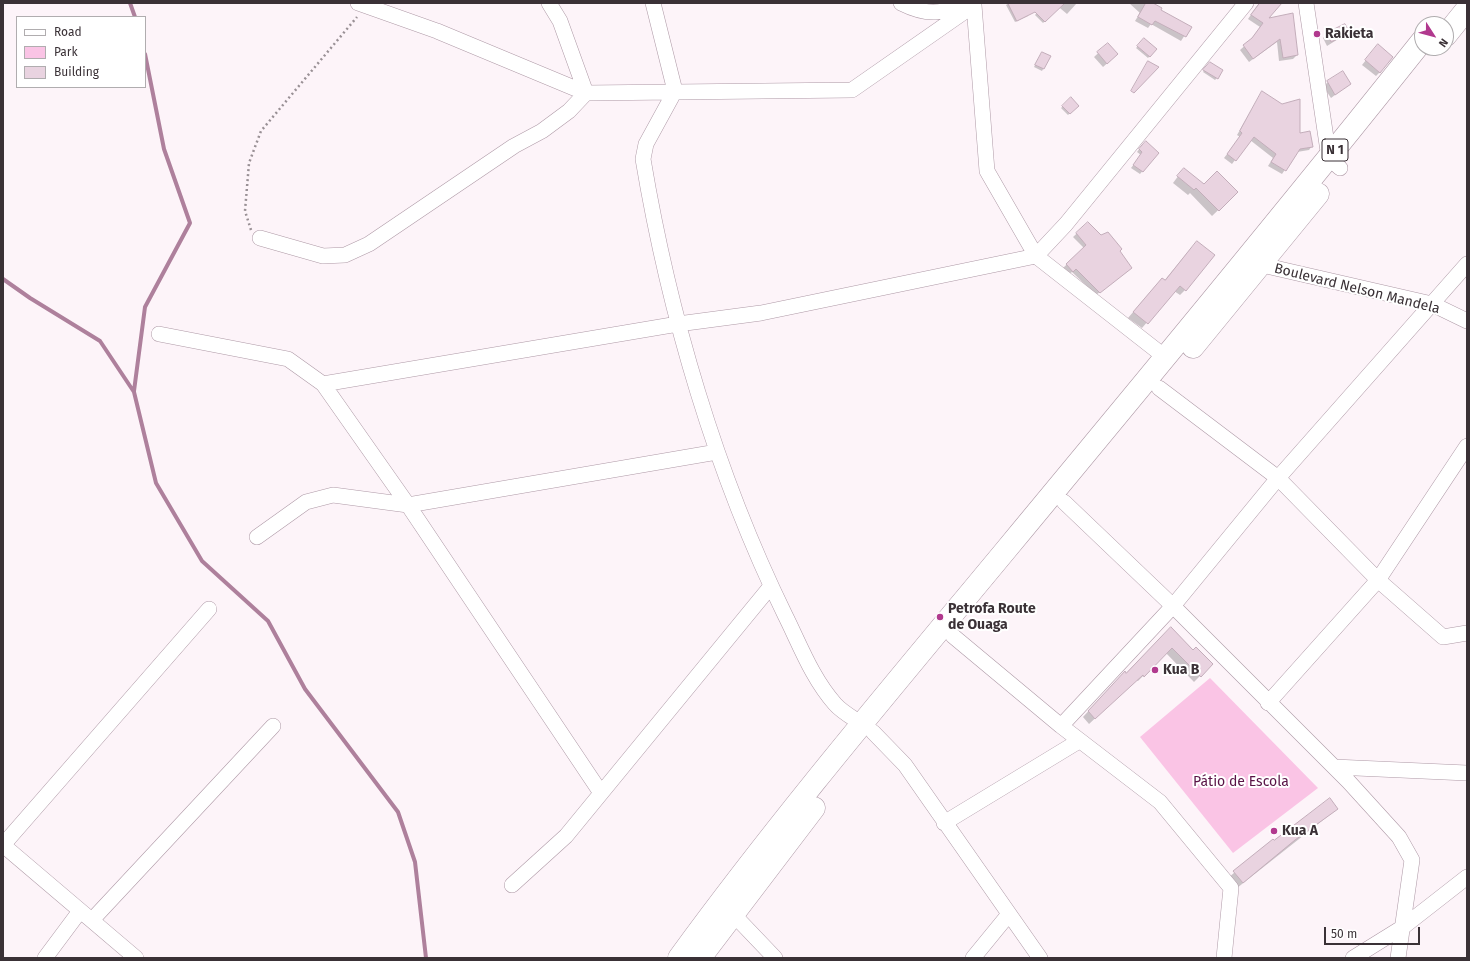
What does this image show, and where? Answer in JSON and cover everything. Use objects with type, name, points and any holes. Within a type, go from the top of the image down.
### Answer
[{"type":"highway","points":[[1442,16],[1452,3]]},
{"type":"highway","points":[[1454,25],[1467,9]]},
{"type":"highway","name":"N 1","points":[[1334,163],[1414,52]]},
{"type":"highway","name":"N 1","points":[[920,665],[953,636],[1159,388],[1254,262],[1334,163],[1429,56]]},
{"type":"highway","name":"N 1","points":[[679,958],[714,910],[920,665],[1165,357],[1254,262]]},
{"type":"highway","name":"N 1","points":[[700,958],[867,728]]},
{"type":"street","points":[[549,3],[560,21],[586,94]]},
{"type":"street","points":[[653,3],[675,91],[646,144],[643,160],[678,324],[717,452],[771,586],[819,684],[836,705],[867,728],[905,765],[944,823],[1040,958]]},
{"type":"street","points":[[901,3],[913,9],[938,13],[977,4]]},
{"type":"street","points":[[322,384],[678,324],[761,313],[1036,256],[1066,224],[1246,3]]},
{"type":"street","points":[[1306,3],[1334,163]]},
{"type":"street","points":[[362,4],[437,31],[586,94],[675,91],[852,90],[977,4]]},
{"type":"street","points":[[977,4],[987,171],[1036,256],[1165,357]]},
{"type":"street","points":[[260,238],[323,256],[345,255],[369,244],[514,146],[542,131],[569,111],[586,94]]},
{"type":"street","name":"Boulevard Nelson Mandela","points":[[1254,262],[1432,304],[1467,321]]},
{"type":"street","points":[[1061,726],[1173,606],[1278,478],[1467,264]]},
{"type":"street","points":[[159,334],[288,359],[322,384],[408,505],[601,793]]},
{"type":"street","points":[[1159,388],[1278,478],[1378,580],[1443,637],[1467,633]]},
{"type":"street","points":[[1268,703],[1378,580],[1465,450]]},
{"type":"street","points":[[256,538],[306,502],[333,496],[408,505],[717,452]]},
{"type":"street","points":[[1064,502],[1173,606],[1268,703],[1334,767],[1399,838],[1412,860],[1398,958]]},
{"type":"street","points":[[512,885],[566,836],[771,586]]},
{"type":"street","points":[[136,958],[3,845],[208,609]]},
{"type":"street","points":[[953,636],[1079,741],[1160,802],[1231,888],[1224,958]]},
{"type":"street","points":[[92,920],[273,726]]},
{"type":"street","points":[[944,823],[1079,741]]},
{"type":"street","points":[[1334,767],[1467,772]]},
{"type":"street","points":[[1353,958],[1403,927],[1467,877]]},
{"type":"street","points":[[45,958],[80,911]]},
{"type":"street","points":[[733,914],[776,958]]},
{"type":"street","points":[[973,958],[1009,914]]},
{"type":"path","points":[[260,238],[250,229],[245,212],[249,163],[261,131],[362,4]]},
{"type":"green space","name":"Pátio de Escola","points":[[1210,678],[1318,788],[1233,853],[1140,737]]},
{"type":"building","points":[[1008,3],[1065,3],[1045,22],[1035,12],[1017,21]]},
{"type":"building","points":[[1146,3],[1153,3],[1162,8],[1161,10],[1192,27],[1186,37],[1155,21],[1152,25],[1138,17]]},
{"type":"building","points":[[1260,3],[1282,3],[1269,18],[1293,13],[1298,55],[1283,58],[1280,39],[1253,59],[1243,45],[1252,38],[1263,23],[1251,15]]},
{"type":"building","points":[[1345,24],[1350,33],[1331,42],[1327,33]]},
{"type":"building","points":[[1144,38],[1157,49],[1150,57],[1137,46]]},
{"type":"building","points":[[1108,43],[1118,54],[1107,64],[1097,52]]},
{"type":"building","points":[[1378,44],[1393,57],[1380,73],[1365,60]]},
{"type":"building","points":[[1042,52],[1051,56],[1044,69],[1035,65]]},
{"type":"building","points":[[1148,61],[1159,67],[1134,93],[1131,91]]},
{"type":"building","points":[[1210,62],[1223,70],[1218,79],[1203,70]]},
{"type":"building","points":[[1343,71],[1351,84],[1335,95],[1327,81]]},
{"type":"building","points":[[1262,91],[1282,104],[1300,99],[1300,133],[1310,131],[1313,147],[1300,149],[1286,171],[1271,162],[1276,154],[1254,137],[1236,161],[1227,154],[1242,133],[1240,131]]},
{"type":"building","points":[[1071,97],[1079,106],[1070,114],[1062,106]]},
{"type":"building","points":[[1146,141],[1159,153],[1143,172],[1133,165],[1142,152],[1139,149]]},
{"type":"building","points":[[1184,168],[1204,184],[1217,171],[1238,192],[1219,211],[1196,188],[1194,190],[1177,176]]},
{"type":"building","points":[[1088,222],[1101,235],[1108,232],[1122,249],[1120,251],[1132,268],[1100,293],[1076,269],[1073,272],[1066,264],[1086,245],[1076,233]]},
{"type":"building","points":[[1197,241],[1215,255],[1186,291],[1180,286],[1148,324],[1133,312],[1162,278],[1165,280]]},
{"type":"building","points":[[1171,627],[1193,650],[1196,647],[1213,664],[1201,677],[1172,648],[1144,677],[1143,675],[1095,719],[1088,711],[1125,671],[1126,673]]},
{"type":"building","points":[[1330,798],[1338,809],[1295,840],[1243,883],[1233,871],[1273,839],[1274,840]]},
{"type":"waterway","points":[[130,3],[135,16]]},
{"type":"waterway","points":[[134,391],[145,307],[190,223],[164,149],[146,59]]},
{"type":"waterway","points":[[3,279],[30,298],[100,341],[134,392],[156,483],[202,561],[268,621],[305,689],[398,812],[415,862],[426,958]]},
{"type":"place","name":"Rakieta","points":[[1317,34]]},
{"type":"place","name":"Petrofa Route de Ouaga","points":[[940,617]]},
{"type":"place","name":"Kua B","points":[[1155,670]]},
{"type":"place","name":"Kua A","points":[[1274,831]]}]
